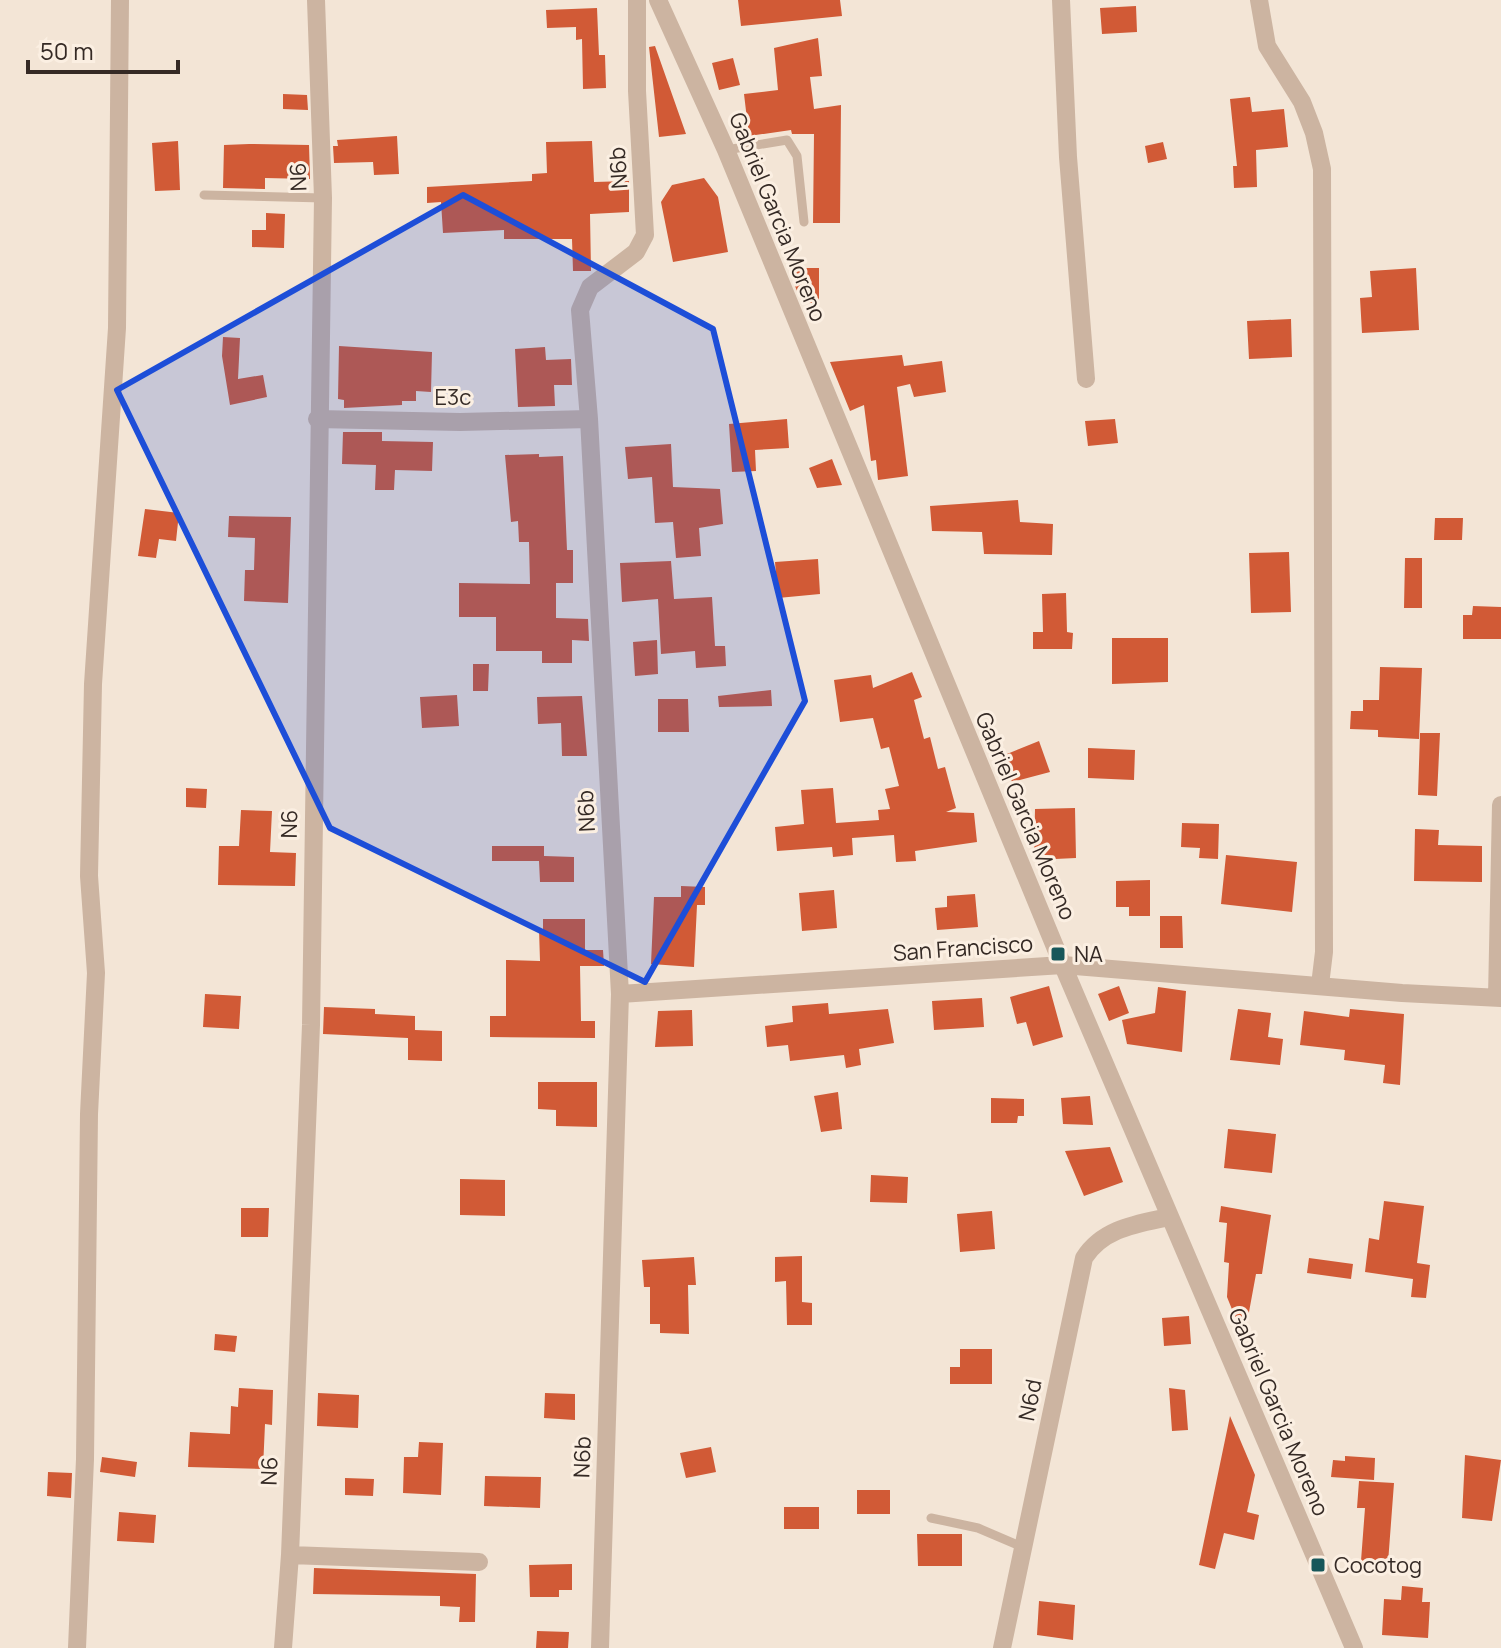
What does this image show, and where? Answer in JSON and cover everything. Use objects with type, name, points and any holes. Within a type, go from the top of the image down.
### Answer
[{"type":"street","points":[[77,1648],[85,1459],[89,1114],[96,973],[89,876],[93,684],[117,328],[120,0]]},
{"type":"street","name":"N6","points":[[283,1648],[290,1555],[311,1025],[317,419],[323,198],[316,0]]},
{"type":"street","name":"N6b","points":[[600,1648],[620,994],[589,419],[580,310],[590,287],[636,252],[645,235],[637,91],[637,0]]},
{"type":"street","name":"Gabriel Garcia Moreno","points":[[658,0],[726,150],[1063,965],[1354,1648]]},
{"type":"street","points":[[1061,0],[1086,379]]},
{"type":"street","points":[[1259,0],[1267,46],[1302,102],[1314,133],[1322,169],[1324,952],[1320,985]]},
{"type":"street","name":"E3c","points":[[317,419],[460,422],[589,419]]},
{"type":"street","points":[[1499,997],[1501,805]]},
{"type":"street","name":"San Francisco","points":[[620,994],[1063,965],[1499,997]]},
{"type":"street","name":"N6d","points":[[1002,1648],[1084,1258],[1092,1245],[1122,1227],[1169,1217]]},
{"type":"street","points":[[290,1555],[479,1562]]},
{"type":"lane","points":[[726,150],[787,140],[797,156],[804,222]]},
{"type":"lane","points":[[204,195],[323,198]]},
{"type":"lane","points":[[931,1518],[978,1528],[1025,1548]]},
{"type":"highlighted area","points":[[463,195],[713,329],[805,701],[645,982],[330,828],[117,390]]},
{"type":"building","points":[[738,0],[840,0],[842,16],[741,26]]},
{"type":"building","points":[[1136,6],[1137,32],[1102,34],[1100,8]]},
{"type":"building","points":[[597,8],[599,55],[605,55],[606,88],[583,89],[582,39],[576,40],[576,27],[547,28],[546,10]]},
{"type":"building","points":[[818,38],[822,76],[810,77],[814,109],[841,105],[840,223],[813,223],[814,134],[792,134],[791,130],[749,136],[744,94],[778,90],[774,48]]},
{"type":"building","points":[[655,46],[686,134],[659,137],[649,47]]},
{"type":"building","points":[[733,58],[740,85],[719,90],[712,63]]},
{"type":"building","points":[[283,94],[307,95],[308,110],[283,109]]},
{"type":"building","points":[[1250,97],[1252,112],[1284,109],[1288,147],[1256,150],[1257,187],[1234,188],[1233,166],[1237,166],[1230,99]]},
{"type":"building","points":[[397,136],[399,174],[374,175],[373,162],[334,163],[333,146],[338,146],[337,140]]},
{"type":"building","points":[[178,141],[180,190],[155,191],[152,143]]},
{"type":"building","points":[[592,141],[594,182],[629,181],[629,212],[590,214],[591,271],[573,271],[572,239],[504,239],[504,230],[443,233],[441,202],[427,203],[427,187],[532,181],[532,174],[547,173],[546,142]]},
{"type":"building","points":[[1163,142],[1167,159],[1148,163],[1145,146]]},
{"type":"building","points":[[224,145],[309,145],[310,179],[265,178],[265,189],[223,188]]},
{"type":"building","points":[[704,178],[718,197],[728,252],[673,262],[661,202],[672,185]]},
{"type":"building","points":[[266,213],[285,214],[284,248],[252,247],[252,230],[266,230]]},
{"type":"building","points":[[795,268],[819,268],[819,303],[802,303],[795,286]]},
{"type":"building","points":[[1416,268],[1419,330],[1362,333],[1360,298],[1372,297],[1370,271]]},
{"type":"building","points":[[1291,319],[1292,357],[1249,359],[1247,321]]},
{"type":"building","points":[[223,337],[240,338],[238,379],[263,375],[267,397],[230,405],[222,356]]},
{"type":"building","points":[[339,346],[432,352],[431,392],[416,391],[416,401],[402,401],[402,405],[344,408],[344,400],[338,399]]},
{"type":"building","points":[[545,347],[546,360],[571,359],[572,385],[554,385],[555,406],[518,407],[515,349]]},
{"type":"building","points":[[902,355],[904,366],[942,361],[946,392],[914,397],[910,384],[897,387],[908,476],[878,480],[876,460],[871,461],[864,405],[850,411],[830,362]]},
{"type":"building","points":[[787,419],[789,448],[755,450],[756,471],[732,472],[729,424]]},
{"type":"building","points":[[1115,419],[1118,443],[1088,446],[1085,421]]},
{"type":"building","points":[[343,432],[382,432],[382,441],[433,442],[432,471],[395,470],[394,490],[375,490],[376,465],[342,464]]},
{"type":"building","points":[[671,444],[673,487],[720,489],[723,524],[699,528],[701,556],[676,558],[673,522],[655,523],[652,477],[628,479],[625,447]]},
{"type":"building","points":[[539,454],[539,457],[563,456],[567,550],[573,550],[573,583],[556,583],[556,618],[588,619],[589,641],[572,640],[572,663],[542,663],[542,651],[496,651],[496,617],[459,617],[459,583],[530,584],[529,542],[519,542],[518,521],[511,522],[505,455]]},
{"type":"building","points":[[832,459],[842,485],[817,488],[809,468]]},
{"type":"building","points":[[1018,500],[1020,522],[1053,524],[1052,555],[984,554],[982,532],[932,531],[930,506]]},
{"type":"building","points":[[145,509],[179,513],[176,541],[159,539],[156,558],[138,556]]},
{"type":"building","points":[[229,516],[291,517],[288,603],[244,601],[245,570],[254,570],[255,538],[228,537]]},
{"type":"building","points":[[1435,518],[1463,518],[1462,540],[1434,540]]},
{"type":"building","points":[[1289,552],[1291,612],[1251,613],[1249,553]]},
{"type":"building","points":[[1405,558],[1422,558],[1422,608],[1404,608]]},
{"type":"building","points":[[818,559],[820,594],[778,598],[775,562]]},
{"type":"building","points":[[671,561],[674,599],[712,597],[715,646],[725,646],[726,666],[696,668],[695,651],[661,654],[658,599],[622,602],[620,563]]},
{"type":"building","points":[[1066,593],[1067,632],[1073,633],[1072,649],[1033,649],[1033,632],[1043,632],[1042,594]]},
{"type":"building","points":[[1473,606],[1501,607],[1501,639],[1463,639],[1463,615],[1472,615]]},
{"type":"building","points":[[1112,638],[1168,638],[1168,682],[1112,684]]},
{"type":"building","points":[[657,640],[658,674],[635,676],[633,642]]},
{"type":"building","points":[[473,664],[489,664],[488,691],[473,691]]},
{"type":"building","points":[[1380,667],[1422,668],[1419,739],[1378,737],[1378,730],[1350,729],[1351,711],[1363,711],[1363,700],[1379,700]]},
{"type":"building","points":[[912,672],[922,697],[914,700],[924,739],[930,737],[938,769],[945,767],[956,808],[946,812],[974,813],[977,842],[915,851],[916,861],[896,862],[894,835],[852,838],[853,855],[833,857],[832,847],[777,851],[775,827],[804,824],[801,790],[833,788],[836,823],[879,820],[878,810],[890,809],[885,789],[899,786],[889,747],[881,749],[873,718],[840,722],[834,680],[871,675],[873,688]]},
{"type":"building","points":[[771,690],[772,706],[719,707],[718,696]]},
{"type":"building","points":[[457,695],[459,726],[422,728],[420,697]]},
{"type":"building","points":[[582,696],[587,756],[562,756],[561,723],[538,724],[537,697]]},
{"type":"building","points":[[658,699],[688,699],[689,732],[658,732]]},
{"type":"building","points":[[1420,733],[1440,733],[1437,796],[1418,795]]},
{"type":"building","points":[[1039,741],[1050,772],[1012,782],[1002,756]]},
{"type":"building","points":[[1088,748],[1135,750],[1134,780],[1088,778]]},
{"type":"building","points":[[186,788],[207,789],[206,808],[186,807]]},
{"type":"building","points":[[1075,808],[1076,858],[1034,860],[1035,809]]},
{"type":"building","points":[[241,810],[272,811],[270,852],[296,853],[295,886],[218,885],[219,846],[239,846]]},
{"type":"building","points":[[1182,823],[1219,824],[1218,859],[1199,858],[1200,848],[1181,847]]},
{"type":"building","points":[[1415,829],[1439,830],[1438,845],[1482,846],[1482,882],[1414,881]]},
{"type":"building","points":[[492,846],[544,846],[544,856],[574,857],[574,882],[540,882],[539,861],[492,861]]},
{"type":"building","points":[[1226,855],[1297,862],[1292,912],[1221,904]]},
{"type":"building","points":[[1150,880],[1150,916],[1129,916],[1129,907],[1116,907],[1116,881]]},
{"type":"building","points":[[681,886],[705,887],[705,905],[697,905],[694,967],[651,964],[654,897],[681,897]]},
{"type":"building","points":[[834,890],[837,928],[802,931],[799,893]]},
{"type":"building","points":[[975,894],[978,927],[937,930],[935,908],[947,907],[947,896]]},
{"type":"building","points":[[1160,916],[1182,916],[1183,948],[1160,948]]},
{"type":"building","points":[[543,919],[585,919],[585,950],[603,950],[604,966],[580,966],[581,1021],[595,1021],[595,1038],[490,1037],[490,1016],[506,1016],[506,960],[540,961],[539,929],[543,929]]},
{"type":"building","points":[[1049,986],[1063,1037],[1033,1046],[1026,1022],[1017,1024],[1010,997]]},
{"type":"building","points":[[1119,986],[1129,1013],[1109,1021],[1098,994]]},
{"type":"building","points":[[1158,987],[1186,991],[1182,1052],[1127,1044],[1122,1020],[1155,1013]]},
{"type":"building","points":[[205,994],[241,996],[239,1029],[203,1027]]},
{"type":"building","points":[[982,998],[984,1027],[934,1030],[932,1001]]},
{"type":"building","points":[[828,1003],[829,1014],[888,1009],[894,1043],[859,1049],[861,1065],[846,1068],[844,1055],[790,1061],[788,1045],[767,1047],[765,1026],[793,1022],[792,1006]]},
{"type":"building","points":[[324,1007],[375,1009],[375,1014],[415,1016],[415,1030],[442,1031],[442,1061],[408,1060],[408,1038],[323,1034]]},
{"type":"building","points":[[1238,1009],[1271,1013],[1268,1037],[1283,1039],[1280,1065],[1230,1060]]},
{"type":"building","points":[[1350,1009],[1404,1014],[1400,1085],[1383,1083],[1385,1065],[1344,1060],[1345,1050],[1300,1045],[1304,1011],[1349,1017]]},
{"type":"building","points":[[692,1010],[693,1046],[655,1047],[658,1011]]},
{"type":"building","points":[[538,1082],[597,1082],[597,1127],[556,1126],[556,1110],[538,1109]]},
{"type":"building","points":[[838,1092],[842,1129],[821,1132],[814,1096]]},
{"type":"building","points":[[1090,1096],[1093,1125],[1063,1124],[1061,1098]]},
{"type":"building","points":[[991,1098],[1024,1099],[1024,1116],[1018,1116],[1017,1123],[991,1123]]},
{"type":"building","points":[[1228,1129],[1276,1134],[1272,1173],[1224,1168]]},
{"type":"building","points":[[1110,1147],[1123,1182],[1084,1196],[1065,1151]]},
{"type":"building","points":[[871,1175],[908,1177],[907,1203],[870,1202]]},
{"type":"building","points":[[460,1179],[505,1180],[505,1216],[460,1215]]},
{"type":"building","points":[[1384,1201],[1424,1206],[1417,1263],[1430,1265],[1426,1298],[1411,1297],[1413,1279],[1365,1272],[1369,1238],[1379,1240]]},
{"type":"building","points":[[1221,1206],[1271,1215],[1262,1274],[1256,1274],[1244,1339],[1227,1297],[1229,1263],[1224,1262],[1227,1223],[1219,1222]]},
{"type":"building","points":[[241,1208],[269,1208],[268,1237],[241,1237]]},
{"type":"building","points":[[992,1211],[995,1249],[960,1252],[957,1214]]},
{"type":"building","points":[[802,1256],[802,1302],[812,1303],[812,1325],[787,1325],[786,1281],[775,1282],[775,1257]]},
{"type":"building","points":[[694,1257],[696,1285],[688,1285],[689,1334],[660,1333],[660,1324],[650,1324],[650,1287],[644,1287],[642,1260]]},
{"type":"building","points":[[1309,1258],[1353,1264],[1351,1279],[1307,1273]]},
{"type":"building","points":[[1189,1316],[1191,1344],[1164,1346],[1162,1318]]},
{"type":"building","points":[[215,1334],[237,1336],[235,1352],[214,1350]]},
{"type":"building","points":[[960,1349],[992,1349],[992,1384],[950,1384],[950,1367],[960,1367]]},
{"type":"building","points":[[239,1388],[273,1390],[272,1425],[265,1424],[263,1469],[188,1467],[190,1432],[230,1434],[231,1406],[238,1407]]},
{"type":"building","points":[[1169,1388],[1185,1390],[1188,1430],[1172,1431]]},
{"type":"building","points":[[318,1393],[359,1395],[358,1428],[317,1426]]},
{"type":"building","points":[[545,1393],[575,1394],[575,1420],[544,1418]]},
{"type":"building","points":[[1230,1416],[1255,1475],[1247,1512],[1259,1515],[1254,1540],[1224,1533],[1215,1569],[1199,1565]]},
{"type":"building","points":[[419,1442],[443,1443],[441,1495],[403,1493],[404,1457],[418,1457]]},
{"type":"building","points":[[711,1447],[716,1472],[686,1478],[680,1453]]},
{"type":"building","points":[[1465,1455],[1501,1460],[1492,1521],[1462,1518]]},
{"type":"building","points":[[1345,1456],[1375,1458],[1374,1480],[1331,1477],[1333,1460],[1345,1461]]},
{"type":"building","points":[[102,1457],[137,1462],[135,1477],[100,1472]]},
{"type":"building","points":[[48,1472],[72,1473],[71,1498],[47,1496]]},
{"type":"building","points":[[485,1476],[541,1477],[540,1508],[484,1506]]},
{"type":"building","points":[[345,1478],[374,1479],[373,1496],[345,1495]]},
{"type":"building","points":[[1359,1481],[1394,1483],[1388,1563],[1361,1561],[1365,1508],[1357,1508]]},
{"type":"building","points":[[857,1490],[890,1490],[890,1514],[857,1514]]},
{"type":"building","points":[[784,1507],[819,1507],[819,1529],[784,1529]]},
{"type":"building","points":[[119,1512],[156,1515],[154,1543],[117,1541]]},
{"type":"building","points":[[917,1534],[962,1534],[962,1566],[918,1566]]},
{"type":"building","points":[[572,1564],[572,1590],[559,1590],[559,1597],[530,1597],[529,1565]]},
{"type":"building","points":[[314,1568],[476,1574],[475,1622],[459,1622],[460,1607],[440,1606],[440,1596],[313,1594]]},
{"type":"building","points":[[1402,1586],[1423,1588],[1422,1602],[1430,1602],[1428,1638],[1382,1635],[1384,1599],[1401,1600]]},
{"type":"building","points":[[1039,1601],[1075,1605],[1073,1640],[1037,1635]]},
{"type":"building","points":[[537,1631],[569,1632],[568,1648],[536,1648]]},
{"type":"place","name":"NA","points":[[1058,954]]},
{"type":"place","name":"Cocotog","points":[[1318,1565]]}]
